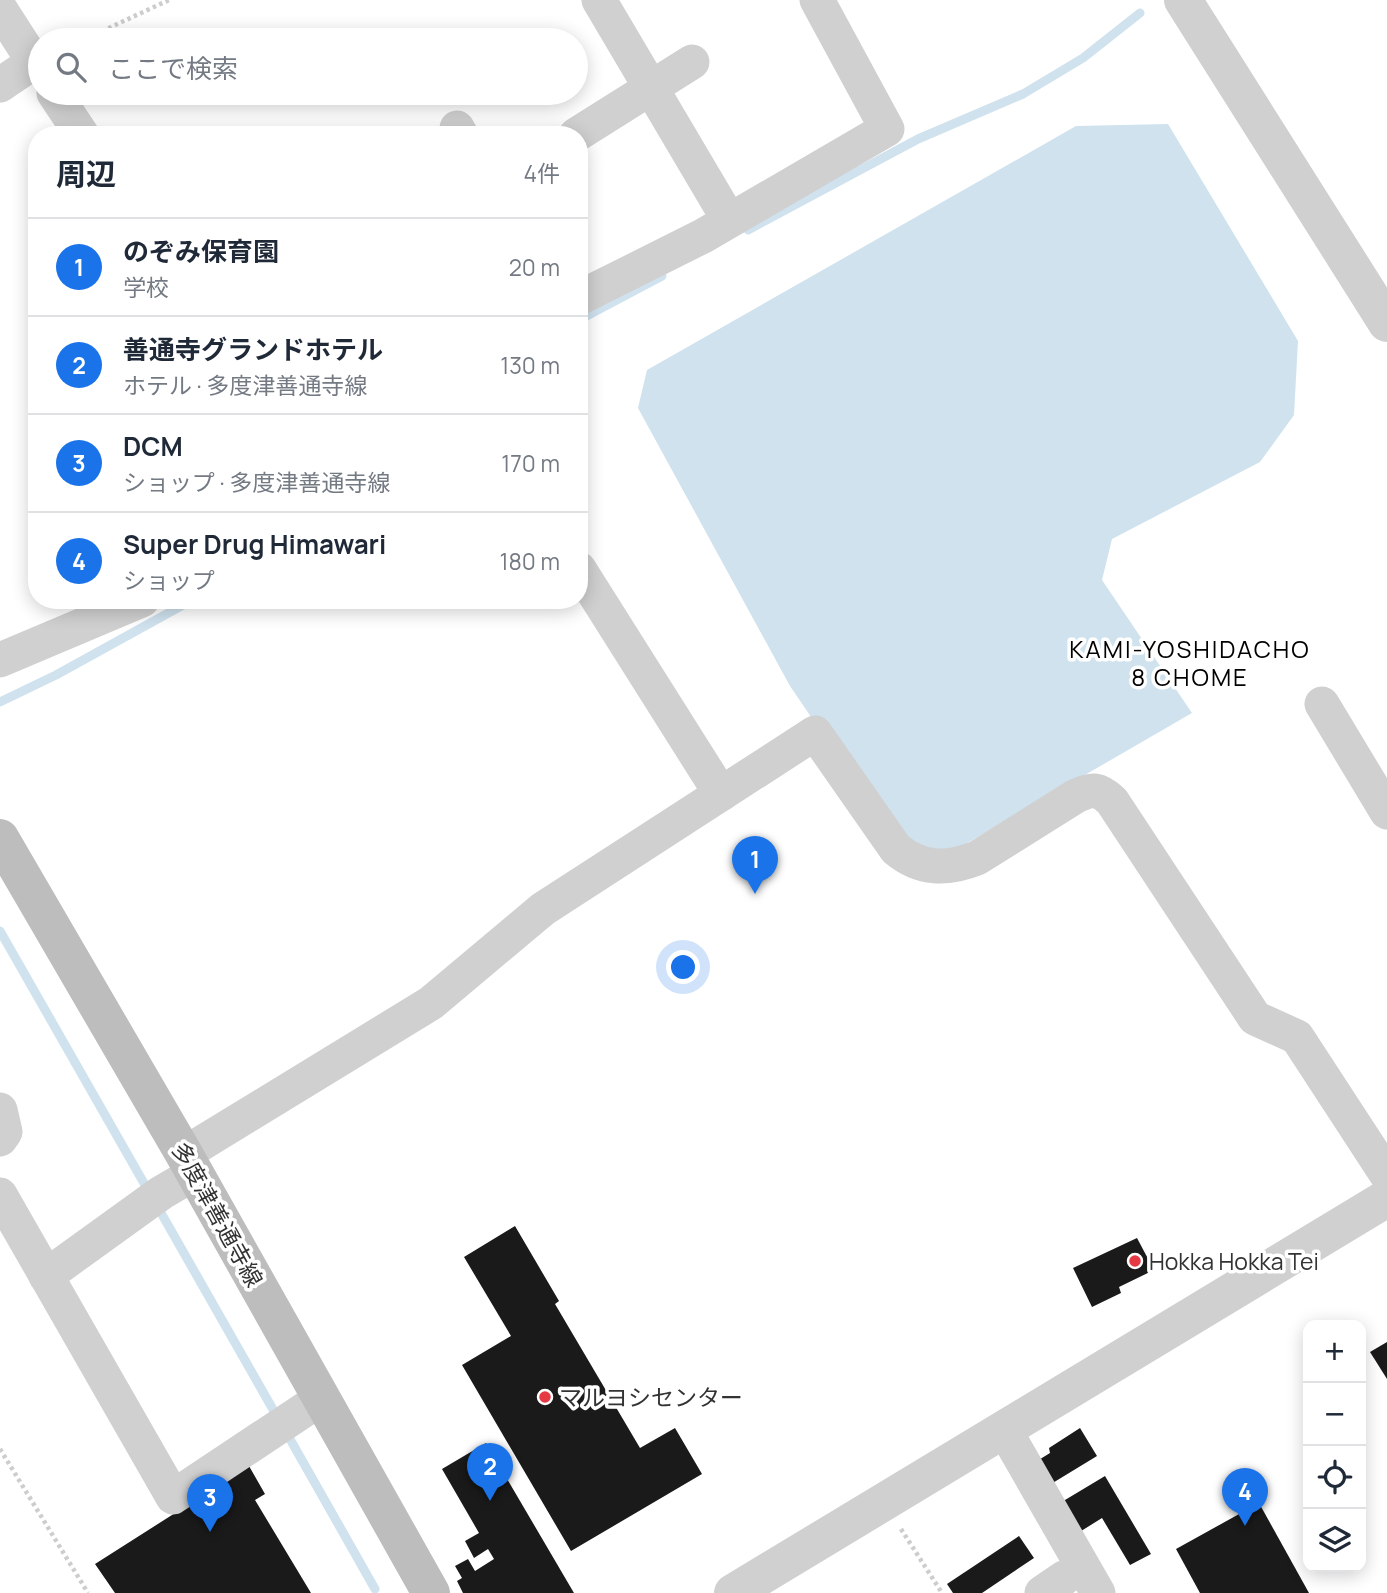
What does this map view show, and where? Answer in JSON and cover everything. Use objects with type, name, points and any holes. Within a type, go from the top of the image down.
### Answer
[{"type":"main road","name":"多度津善通寺線","points":[[0,838],[190,1164],[294,1416],[431,1593]]},
{"type":"street","points":[[599,0],[729,220]]},
{"type":"street","points":[[588,293],[729,220],[887,129],[817,0]]},
{"type":"street","points":[[1183,0],[1387,323]]},
{"type":"street","points":[[0,9],[28,53]]},
{"type":"street","points":[[588,127],[692,62]]},
{"type":"street","points":[[0,85],[28,71]]},
{"type":"street","points":[[62,105],[76,126]]},
{"type":"street","points":[[588,583],[721,794]]},
{"type":"street","points":[[0,660],[121,609]]},
{"type":"street","points":[[1322,704],[1387,812]]},
{"type":"street","points":[[46,1276],[152,1199],[190,1164],[431,1003],[543,909],[815,733],[895,849],[910,861],[928,867],[961,864],[977,858],[1076,796],[1090,789],[1101,791],[1112,801],[1255,1018],[1297,1037],[1387,1175]]},
{"type":"street","points":[[0,1110],[5,1132],[0,1139]]},
{"type":"street","points":[[0,1195],[173,1497],[294,1416]]},
{"type":"street","points":[[733,1593],[1387,1198]]},
{"type":"street","points":[[993,1435],[1059,1588]]},
{"type":"street","points":[[993,1435],[1098,1593]]},
{"type":"path","points":[[109,28],[169,0]]},
{"type":"path","points":[[0,1449],[2,1459],[88,1593]]},
{"type":"path","points":[[883,1502],[942,1593]]},
{"type":"water","points":[[1168,124],[1298,341],[1294,415],[1260,462],[1112,539],[1102,580],[1192,713],[957,849],[920,857],[898,845],[790,686],[638,408],[647,370],[1076,126]]},
{"type":"building","name":"マルヨシセンター","points":[[515,1226],[559,1301],[555,1304],[640,1448],[675,1428],[702,1474],[571,1551],[462,1365],[511,1336],[464,1257]]},
{"type":"building","points":[[1137,1238],[1154,1270],[1119,1287],[1121,1293],[1092,1307],[1073,1268]]},
{"type":"building","points":[[1387,1342],[1387,1379],[1370,1352]]},
{"type":"building","points":[[1080,1428],[1097,1456],[1051,1484],[1037,1461],[1050,1453],[1049,1448]]},
{"type":"building","points":[[486,1443],[574,1593],[463,1593],[457,1581],[462,1578],[455,1566],[468,1559],[475,1571],[494,1559],[488,1549],[474,1558],[465,1541],[479,1533],[442,1469]]},
{"type":"building","points":[[249,1466],[265,1494],[255,1500],[311,1593],[115,1593],[95,1564]]},
{"type":"building","points":[[1105,1476],[1151,1554],[1130,1565],[1102,1518],[1078,1533],[1060,1503]]},
{"type":"building","points":[[1259,1503],[1309,1593],[1200,1593],[1176,1549]]},
{"type":"building","points":[[1019,1536],[1034,1558],[982,1593],[953,1593],[947,1584]]},
{"type":"waterway","points":[[748,230],[918,139],[1023,94],[1083,58],[1140,13]]},
{"type":"waterway","points":[[588,315],[662,276]]},
{"type":"waterway","points":[[0,702],[56,675],[176,609]]},
{"type":"waterway","points":[[0,931],[149,1192]]},
{"type":"waterway","points":[[156,1204],[279,1420]]},
{"type":"waterway","points":[[286,1432],[375,1589]]},
{"type":"place","name":"のぞみ保育園","points":[[755,894]]},
{"type":"place","name":"Hokka Hokka Tei","points":[[1135,1261]]},
{"type":"place","name":"マルヨシセンター","points":[[545,1397]]},
{"type":"place","name":"善通寺グランドホテル","points":[[490,1501]]},
{"type":"place","name":"Super Drug Himawari","points":[[1245,1526]]},
{"type":"place","name":"DCM","points":[[210,1532]]},
{"type":"district","name":"KAMI-YOSHIDACHO 8 CHOME","points":[[1190,662]]}]
